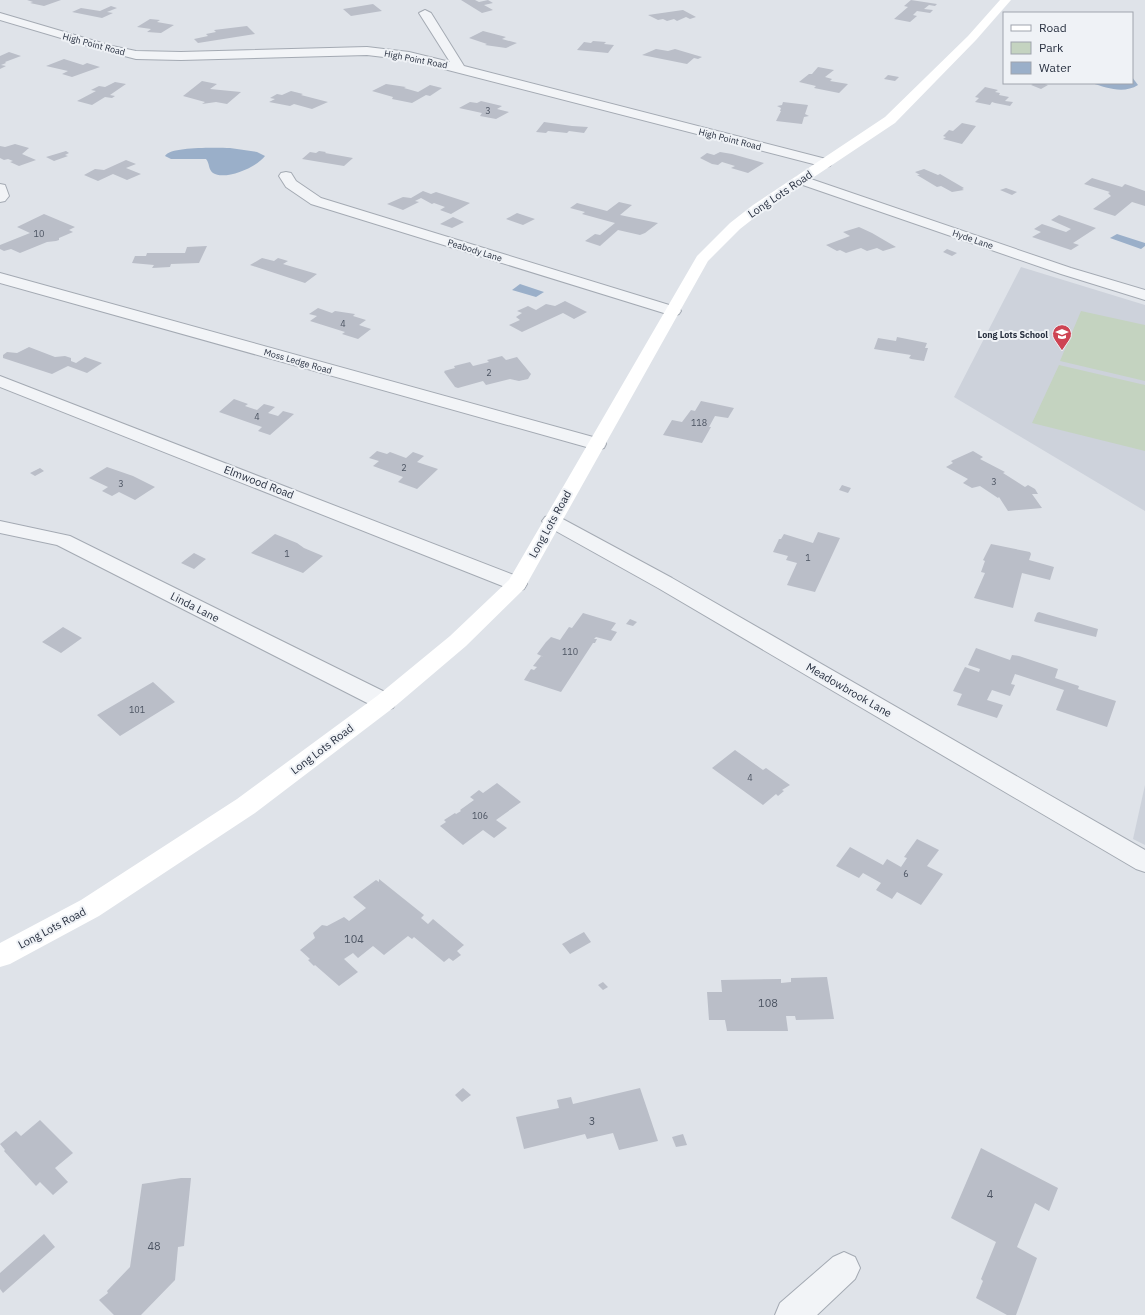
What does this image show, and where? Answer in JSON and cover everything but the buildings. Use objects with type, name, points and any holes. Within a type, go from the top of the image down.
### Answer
[{"type":"main road","name":"Long Lots Road","points":[[0,956],[90,908],[233,814],[385,702],[458,641],[517,584],[702,259],[735,226],[758,208],[890,120],[972,38],[1006,0]]},
{"type":"street","points":[[425,13],[459,68]]},
{"type":"street","name":"High Point Road","points":[[0,16],[109,49],[136,55],[196,56],[367,51],[409,56],[825,163]]},
{"type":"street","name":"Peabody Lane","points":[[286,176],[291,184],[316,201],[673,310]]},
{"type":"street","name":"Hyde Lane","points":[[802,180],[1066,271],[1145,294]]},
{"type":"street","points":[[0,188],[2,196],[0,198]]},
{"type":"street","name":"Moss Ledge Road","points":[[0,278],[597,444]]},
{"type":"street","name":"Elmwood Road","points":[[0,381],[517,584]]},
{"type":"street","name":"Meadowbrook Lane","points":[[552,521],[672,587],[1145,862]]},
{"type":"street","name":"Linda Lane","points":[[0,526],[63,540],[385,702]]},
{"type":"street","points":[[792,1315],[844,1268]]},
{"type":"shaded area","name":"Long Lots School","points":[[1021,267],[1145,305],[1145,511],[954,397]]},
{"type":"shaded area","points":[[1145,785],[1145,845],[1133,839]]},
{"type":"green space","points":[[1081,311],[1145,325],[1145,381],[1060,361]]},
{"type":"green space","points":[[1059,365],[1145,385],[1145,451],[1032,423]]},
{"type":"water","points":[[1133,78],[1138,85],[1133,88],[1121,90],[1095,84],[1133,84]]},
{"type":"water","points":[[230,148],[257,152],[265,156],[255,164],[240,172],[218,175],[210,170],[206,159],[171,159],[165,156],[169,153],[185,149]]},
{"type":"water","points":[[1117,234],[1145,243],[1145,246],[1141,249],[1110,238]]},
{"type":"water","points":[[520,284],[544,292],[536,297],[512,290]]},
{"type":"place","name":"Long Lots School","points":[[1062,351]]}]
